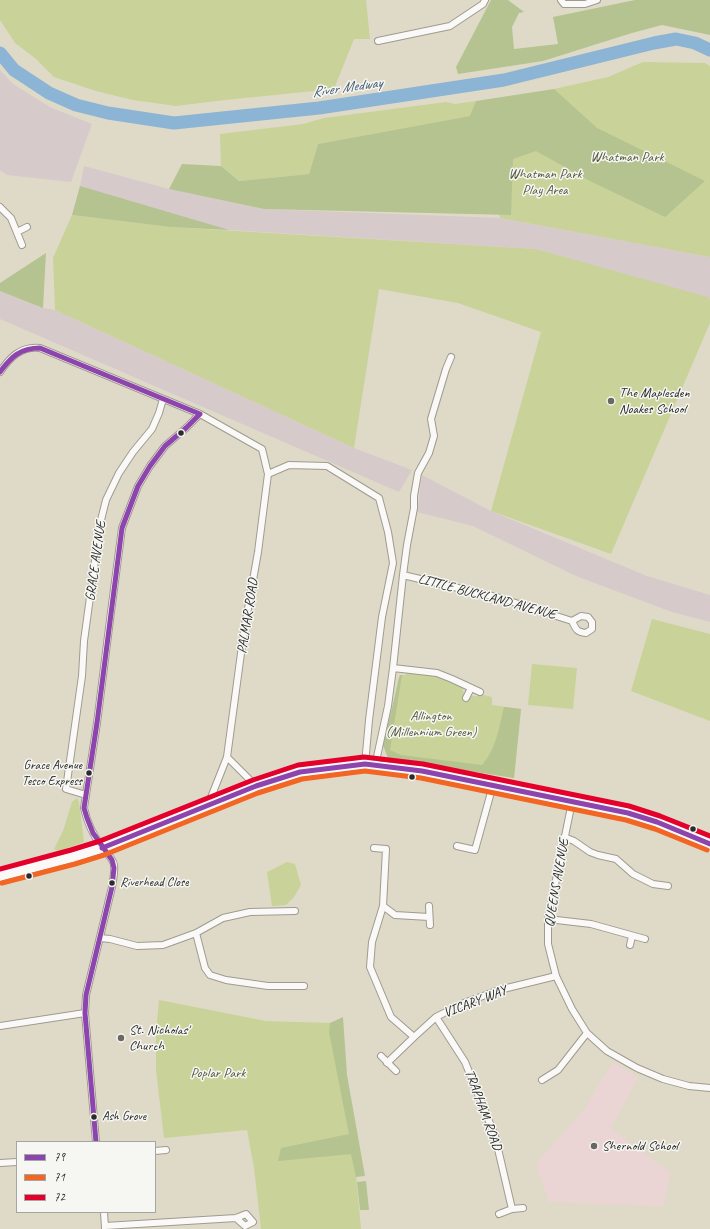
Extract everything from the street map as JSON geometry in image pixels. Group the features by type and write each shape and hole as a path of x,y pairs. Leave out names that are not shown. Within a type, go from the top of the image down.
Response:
{"main road":[{"path":"0,876 102,848 256,786 300,772 364,764 422,771 628,814 656,822 710,844"}],"street":[{"path":"378,41 450,26 483,4 485,0"},
{"path":"562,0 564,4 585,4 597,0"},
{"path":"0,207 11,218 22,245"},
{"path":"17,232 27,228"},
{"path":"0,372 12,356 22,350 35,347 40,348 200,414 262,449 268,474 289,465 327,466 379,498 388,532 393,563 382,617 364,764"},
{"path":"375,766 388,706 403,575 418,473 431,448 434,436 431,419 451,357"},
{"name":"GRACE AVENUE","path":"86,795 66,789 82,676 84,641 100,524 106,500 119,473 133,452 152,429 163,399"},
{"name":"GRACE AVENUE","path":"96,1141 85,1013 86,995 112,887 114,865 112,859 102,848 93,834 86,818 84,808 97,723 122,528 138,486 150,466 165,446 200,414"},
{"name":"PALMAR ROAD","path":"208,805 227,757 244,631 258,552 268,474"},
{"name":"LITTLE BUCKLAND AVENUE","path":"403,575 500,598 572,621"},
{"path":"393,668 437,673 452,678 480,692"},
{"path":"466,698 471,688"},
{"path":"227,757 256,786"},
{"path":"457,846 475,850 493,786"},
{"name":"QUEENS AVENUE","path":"572,802 548,919 548,944 556,976 572,1009 587,1033 607,1051 637,1068 663,1079 688,1086 710,1088"},
{"path":"564,838 574,841 590,852 616,858 633,874 653,884 668,886"},
{"path":"374,848 386,849 383,906 372,942 370,967 391,1017 414,1037"},
{"path":"383,906 395,915 429,917"},
{"path":"429,906 430,925"},
{"path":"100,938 137,946 163,944 196,933 223,918 250,912 295,911"},
{"path":"548,919 591,924 645,939"},
{"path":"196,933 205,968 210,975 226,980 268,986 304,986"},
{"path":"630,945 632,936"},
{"name":"VICARY WAY","path":"387,1063 436,1017 464,1003 499,990 556,976"},
{"path":"0,1026 85,1013"},
{"name":"TRAPHAM ROAD","path":"436,1017 465,1062 495,1136 512,1210"},
{"path":"542,1080 558,1070 587,1033"},
{"path":"381,1056 396,1071"},
{"path":"156,1151 166,1150"},
{"path":"0,1163 16,1162"},
{"path":"499,1214 523,1208"},
{"path":"104,1213 105,1228 236,1218"}],"shaded area":[{"path":"0,70 13,84 50,107 92,124 71,182 7,175 0,170"},
{"path":"84,166 169,189 264,209 500,218 710,257 710,299 536,249 229,230 175,222 80,186"},
{"path":"0,291 43,308 55,310 354,448 412,470 399,492 0,319"},
{"path":"422,475 491,511 647,576 710,595 710,622 672,612 576,576 473,526 417,512"},
{"name":"Shernold School","path":"613,1062 638,1078 611,1128 671,1173 663,1206 549,1202 536,1164 583,1111"}],"green space":[{"path":"0,0 366,0 370,39 354,39 334,89 176,106 133,100 96,91 54,77 35,58 15,43 0,20"},
{"path":"491,0 508,0 524,12 519,13 512,27 514,49 558,44 553,17 635,0 710,0 710,35 662,25 543,61 458,74 456,67"},
{"name":"Whatman Park","path":"643,62 705,63 710,66 710,257 500,218 476,127 554,89 608,77"},
{"path":"554,89 597,128 705,181 665,217 592,182 536,151 513,159 511,215 264,209 169,189 182,164 221,166 239,181 309,174 318,144 470,116 476,101"},
{"path":"476,101 471,116 318,144 309,174 239,181 221,166 220,134 303,124 324,118 446,102 455,104"},
{"path":"80,186 229,230 170,227 72,215"},
{"name":"The Maplesden Noakes School","path":"72,215 170,227 536,249 708,297 710,300 710,323 611,554 491,511 541,332 458,303 379,289 354,448 55,310 53,258"},
{"path":"46,253 43,308 0,291 0,283"},
{"path":"652,619 710,634 710,721 631,691"},
{"path":"532,664 577,668 573,709 528,705"},
{"name":"Allington (Millennium Green)","path":"406,673 439,676 462,688 464,693 462,698 467,701 471,696 478,696 479,694 492,697 492,705 521,709 514,778 388,758 383,745 393,707 398,679 400,675 406,675"},
{"path":"400,675 402,675 390,750 401,755 482,765 487,759 494,745 504,707 521,709 514,778 388,758 383,745"},
{"path":"77,798 79,802 84,842 60,851 54,849 63,831 72,802"},
{"path":"287,862 295,864 301,885 294,897 286,905 272,906 267,872"},
{"name":"Poplar Park","path":"159,1000 266,1021 330,1023 351,1120 361,1229 261,1229 254,1168 247,1130 164,1138 156,1070 156,1033"},
{"path":"343,1017 347,1075 365,1176 356,1177 351,1154 278,1161 281,1148 349,1134 329,1032 330,1023"},
{"path":"366,1181 369,1210 360,1210 357,1182"}],"waterway":[{"name":"River Medway","path":"0,53 14,70 49,93 76,105 108,113 174,123 319,108 504,80 654,43 676,39 695,43 710,50"}],"transit line":[{"name":"79","path":"0,372 17,354 33,348 40,348 200,414 165,446 150,466 138,486 122,528 97,723 84,808 93,833 112,860 114,868 112,887 86,995 85,1013 96,1141"},
{"name":"72","path":"0,869 100,841 253,780 298,765 364,757 423,764 629,806 660,816 710,836"},
{"name":"79","path":"102,848 256,786 300,772 365,764 422,771 628,813 657,822 710,844"},
{"name":"71","path":"2,883 104,855 258,793 302,779 365,771 421,778 626,820 655,829 707,850"}],"place":[{"name":"The Maplesden Noakes School","path":"611,401"},
{"name":"Grace Avenue Tesco Express","path":"89,773"},
{"name":"Riverhead Close","path":"112,883"},
{"name":"St. Nicholas' Church","path":"121,1038"},
{"name":"Ash Grove","path":"94,1117"},
{"name":"Shernold School","path":"594,1146"}],"park label":[{"name":"Whatman Park Play Area","path":"545,182"}]}
